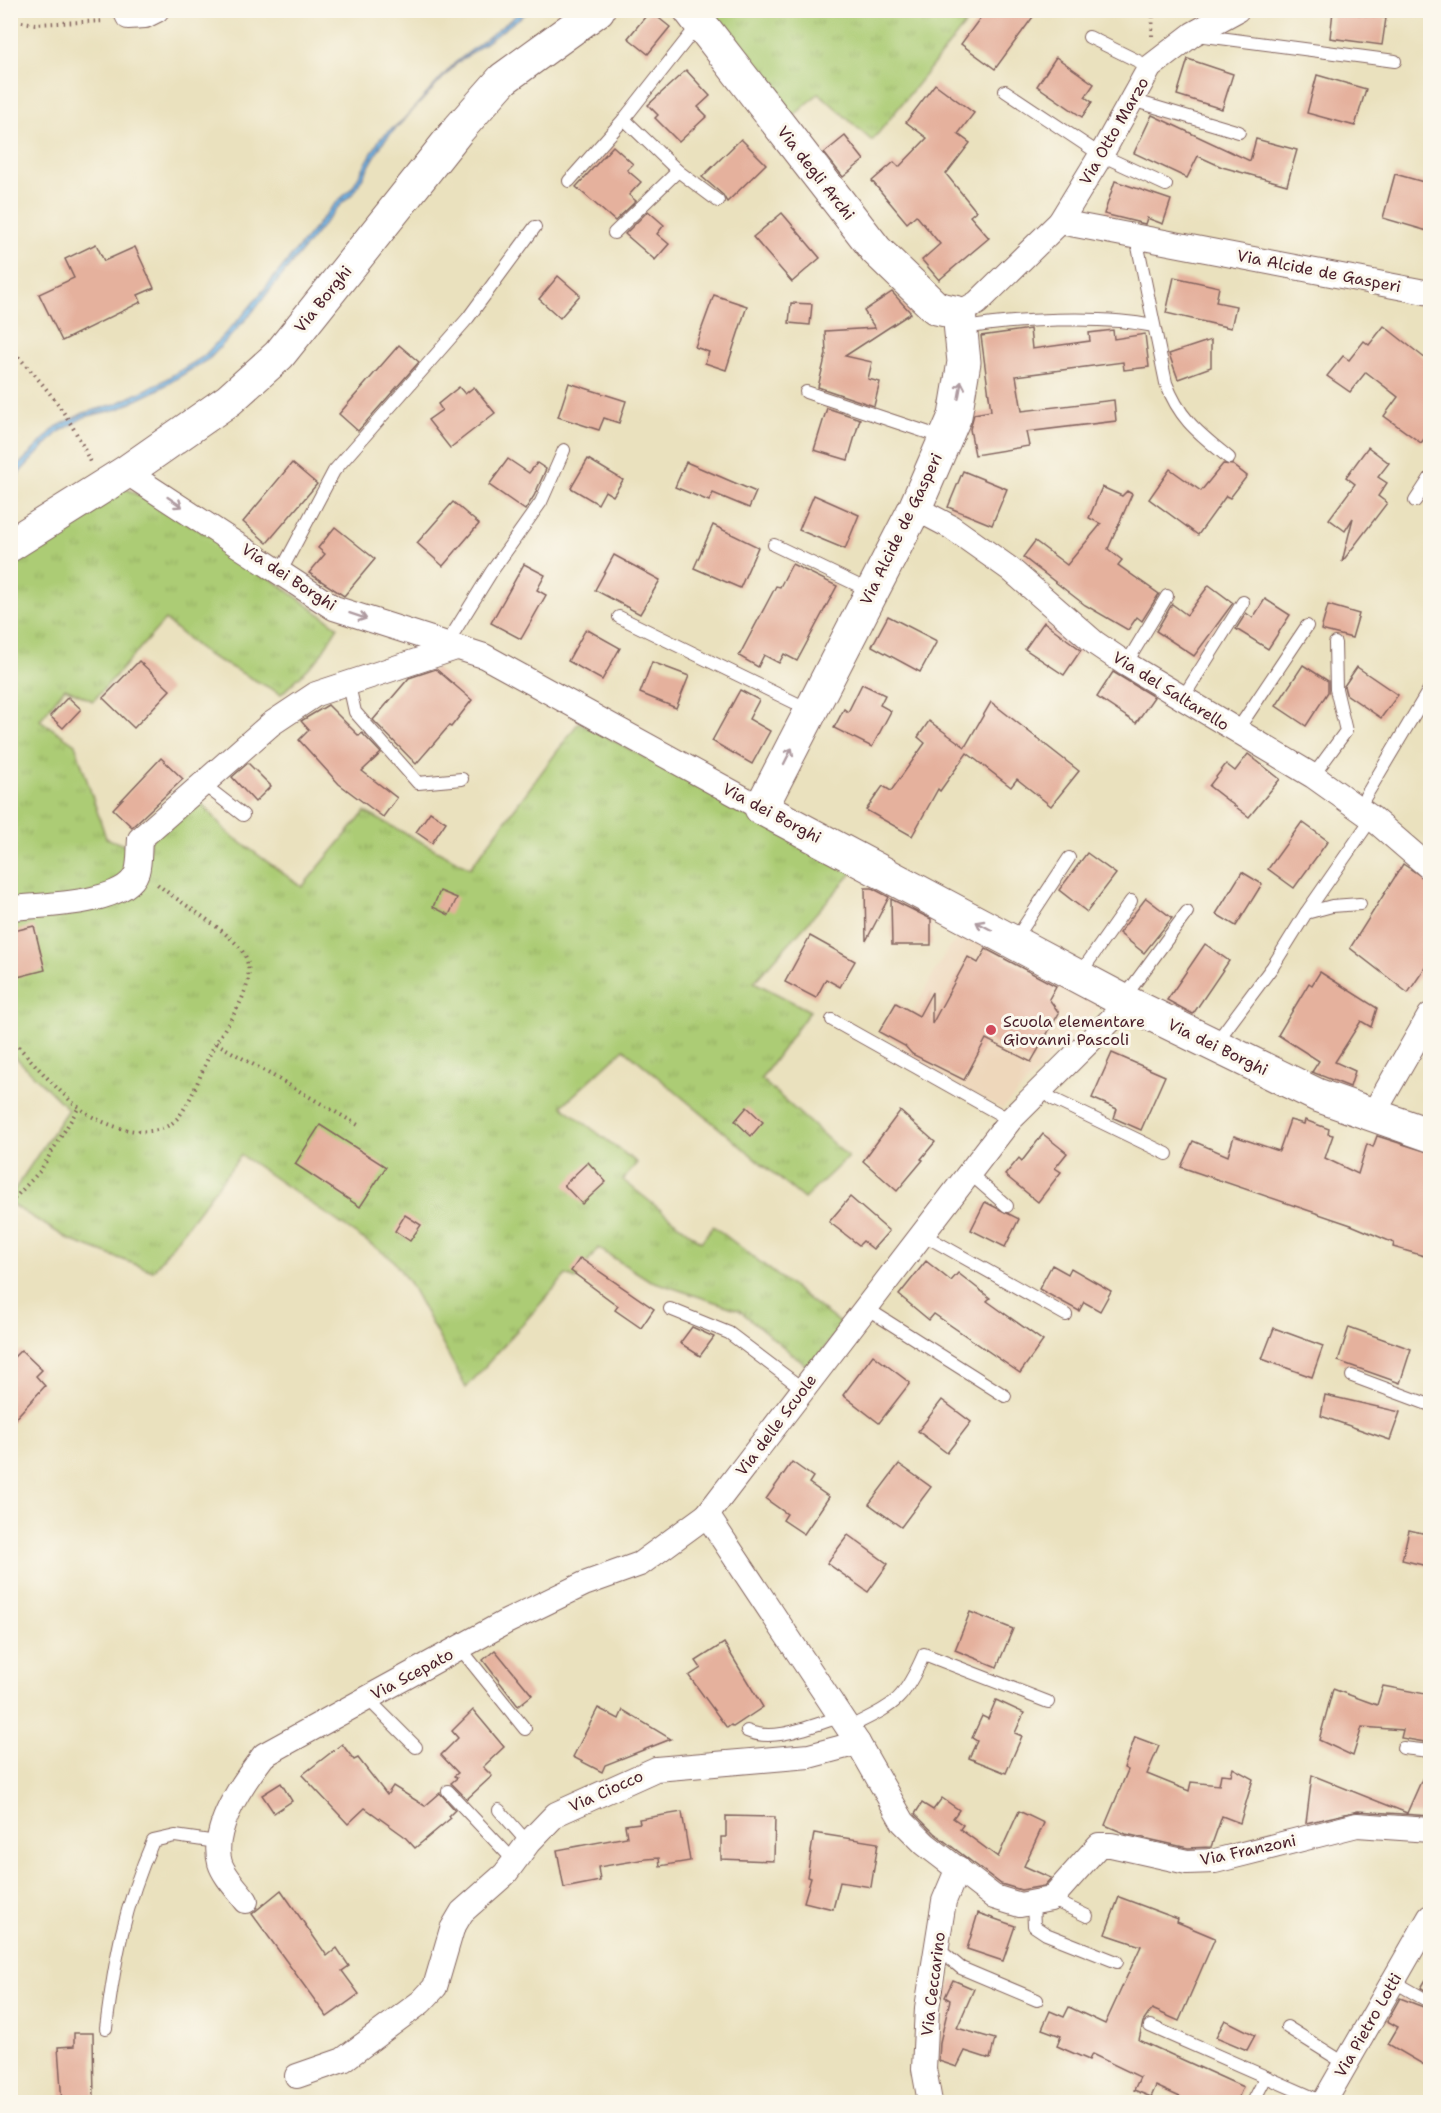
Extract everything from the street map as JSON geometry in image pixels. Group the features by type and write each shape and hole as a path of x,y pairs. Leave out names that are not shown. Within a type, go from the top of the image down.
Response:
{"street":[{"path":"126,12 128,17 145,16 157,10"},
{"name":"Via Borghi","path":"10,545 126,472 229,400 279,355 458,130 503,79 598,10"},
{"name":"Via Otto Marzo","path":"1060,222 1101,155 1150,67 1194,34 1237,10"},
{"name":"Via degli Archi","path":"695,17 876,250 936,308 960,321"},
{"path":"960,321 1060,222"},
{"name":"Via Alcide de Gasperi","path":"1060,222 1431,293"},
{"name":"Via Alcide de Gasperi","path":"761,808 870,591 915,508 955,416 964,362 960,321"},
{"name":"Via dei Borghi","path":"126,472 334,609 484,656 761,808 1079,975 1125,1002 1317,1095 1431,1135"},
{"name":"Via del Saltarello","path":"915,508 951,527 1010,569 1095,643 1125,664 1312,776 1365,813 1431,868"},
{"path":"10,908 92,900 128,886 137,867 140,839 271,724 316,694 349,685 451,646"},
{"name":"Via delle Scuole","path":"707,1515 1010,1120 1125,1002"},
{"path":"1372,1116 1421,1041 1431,1015"},
{"path":"707,1515 848,1729 903,1822 925,1844 994,1897 1020,1905 1042,1901"},
{"name":"Via Scepato","path":"217,1842 240,1786 264,1755 504,1623 584,1584 640,1564 707,1515"},
{"name":"Via Ciocco","path":"297,2076 343,2060 421,2002 435,1987 452,1929 462,1912 516,1863 528,1843 556,1814 656,1769 809,1756 848,1729"},
{"name":"Via Franzoni","path":"1042,1901 1099,1845 1111,1845 1187,1862 1215,1861 1357,1826 1431,1830"},
{"path":"217,1842 220,1865 246,1901"},
{"name":"Via Ceccarino","path":"930,2103 924,2069 927,2008 944,1901 958,1868"},
{"name":"Via Pietro Lotti","path":"1324,2103 1393,1981 1427,1930"}],"lane":[{"path":"569,181 624,119 695,17"},
{"path":"1194,34 1395,61"},
{"path":"1089,37 1150,67"},
{"path":"1005,91 1101,155 1166,185"},
{"path":"1132,100 1239,132"},
{"path":"624,119 678,171 718,201"},
{"path":"614,233 678,171"},
{"path":"280,573 334,471 468,318 535,227"},
{"path":"1136,237 1166,383 1175,405 1188,424 1229,458"},
{"path":"960,321 992,323 1061,321 1137,323 1153,326"},
{"path":"806,392 946,438"},
{"path":"451,646 492,571 541,502 564,450"},
{"path":"1415,501 1431,478"},
{"path":"774,545 870,591"},
{"path":"1125,664 1167,596"},
{"path":"1182,699 1243,602"},
{"path":"619,617 810,711"},
{"path":"1236,732 1307,626"},
{"path":"1312,776 1346,730 1336,689 1335,643"},
{"path":"349,685 355,712 418,783 462,779"},
{"path":"1214,1045 1273,966 1306,913 1365,813 1431,688"},
{"path":"203,784 243,815"},
{"path":"1014,942 1069,858"},
{"path":"1079,975 1131,901"},
{"path":"1306,913 1332,906 1360,904"},
{"path":"1125,1002 1187,912"},
{"path":"832,1020 1010,1120"},
{"path":"1040,1088 1053,1099 1167,1154"},
{"path":"968,1172 1007,1206"},
{"path":"922,1234 1066,1315"},
{"path":"866,1308 1005,1396"},
{"path":"670,1309 729,1333 803,1389"},
{"path":"1352,1376 1431,1404"},
{"path":"460,1648 525,1729"},
{"path":"747,1731 758,1736 792,1731 848,1729 893,1705 909,1688 924,1654 1048,1702"},
{"path":"367,1698 416,1747"},
{"path":"1403,1748 1431,1751"},
{"path":"448,1791 516,1863"},
{"path":"499,1810 528,1843"},
{"path":"106,2028 116,1951 134,1884 153,1841 175,1836 217,1842"},
{"path":"1087,1916 1042,1901 1034,1926 1046,1934 1117,1962"},
{"path":"937,1948 961,1968 1037,2000"},
{"path":"1393,1981 1431,2002"},
{"path":"1150,2026 1324,2103"},
{"path":"1287,2027 1346,2064"},
{"path":"1253,2103 1266,2077"}],"path":[{"path":"10,20 35,24 104,22 126,12"},
{"path":"10,348 64,410 77,431"},
{"path":"10,1038 79,1107 94,1116 141,1132 161,1130 180,1116 216,1043 238,1007 249,974 246,957 233,940 162,889 137,867"},
{"path":"216,1043 360,1126"},
{"path":"10,1203 40,1171 79,1107"}],"shaded area":[{"name":"Scuola elementare Giovanni Pascoli","path":"962,933 1095,996 1098,1009 1002,1109 892,1050 945,953"}],"green space":[{"path":"709,11 976,11 872,141 819,93 789,120"},
{"path":"125,488 213,537 338,627 318,659 281,694 206,654 165,620 93,701 65,688 40,720 75,744 106,838 148,855 150,840 197,798 228,833 302,887 365,812 470,868 579,722 855,870 754,982 810,1011 761,1079 848,1157 804,1199 624,1049 562,1106 637,1163 623,1180 701,1242 713,1226 842,1325 809,1368 739,1310 649,1280 598,1248 576,1279 566,1275 466,1388 410,1284 392,1259 241,1155 153,1271 70,1240 11,1204 11,1195 68,1109 11,1053 11,558"}],"water":[{"path":"522,11 529,11 456,64 383,142 354,192 335,210 249,316 210,358 159,389 118,409 84,417 57,433 19,473 11,493 11,479 14,470 56,427 84,413 116,404 158,384 203,357 244,314 331,208 352,188 380,139 403,120 455,63"}],"building":[{"path":"986,10 1038,10 995,69 961,44"},
{"path":"650,11 670,27 648,54 628,38"},
{"path":"1333,11 1386,18 1382,45 1330,38"},
{"path":"1056,57 1094,84 1085,97 1092,102 1082,117 1037,86"},
{"path":"1188,59 1233,74 1222,109 1177,95"},
{"path":"686,70 710,96 698,107 707,116 679,142 655,118 658,115 648,105"},
{"path":"1317,75 1366,89 1355,126 1307,113"},
{"path":"935,84 974,113 958,134 970,143 946,174 976,211 970,216 989,238 939,280 922,260 940,244 916,215 907,223 872,181 894,162 899,167 927,138 906,122"},
{"path":"1152,115 1250,161 1256,139 1297,150 1287,185 1222,167 1198,156 1187,178 1134,153"},
{"path":"845,136 864,160 843,177 824,153"},
{"path":"741,139 766,164 727,202 723,195 702,177"},
{"path":"613,146 633,164 627,170 641,182 629,195 636,201 615,221 576,187"},
{"path":"1395,174 1431,184 1431,232 1383,218"},
{"path":"1115,181 1171,200 1163,224 1147,218 1145,224 1104,214"},
{"path":"648,211 664,225 657,234 669,244 655,260 625,234"},
{"path":"782,213 820,258 792,282 753,237"},
{"path":"96,244 104,261 135,247 154,288 138,295 141,302 62,341 39,294 74,278 65,259"},
{"path":"558,276 580,295 560,318 539,299"},
{"path":"1174,277 1219,287 1216,302 1236,306 1231,328 1166,313"},
{"path":"892,292 911,313 845,356 872,362 868,379 880,382 874,406 818,387 826,354 825,331 875,328 864,311"},
{"path":"714,295 747,306 726,370 705,363 709,352 695,347"},
{"path":"791,303 812,304 810,325 789,323"},
{"path":"1384,326 1431,363 1431,430 1421,443 1384,416 1398,397 1366,372 1350,392 1327,376 1343,356 1349,360 1364,341 1369,345"},
{"path":"1030,329 1032,349 1090,341 1089,333 1113,330 1114,339 1145,334 1149,367 1124,370 1123,362 1016,376 1022,411 1114,400 1116,421 1026,432 1029,446 975,455 970,429 974,414 991,411 981,336"},
{"path":"1211,340 1211,367 1178,379 1169,354"},
{"path":"399,345 419,362 358,431 339,414"},
{"path":"569,383 626,401 619,423 604,418 599,430 558,417"},
{"path":"459,387 465,394 474,387 495,413 450,448 428,420 442,410 438,404"},
{"path":"827,408 860,419 848,460 814,450"},
{"path":"1368,447 1389,463 1378,477 1387,483 1378,496 1387,503 1342,562 1353,518 1345,531 1329,519 1355,484 1346,477"},
{"path":"508,459 529,473 537,463 546,469 525,510 489,485"},
{"path":"588,459 623,480 613,496 605,491 598,504 571,488"},
{"path":"686,462 756,492 749,508 713,493 709,501 675,487"},
{"path":"292,463 317,484 267,543 243,522"},
{"path":"1223,464 1233,465 1247,476 1230,498 1226,496 1198,535 1149,499 1170,469 1201,491"},
{"path":"963,471 1007,489 992,525 948,507"},
{"path":"1102,487 1122,496 1127,491 1132,494 1108,549 1122,560 1118,565 1159,594 1142,621 1137,617 1128,630 1085,605 1023,557 1035,541 1067,565 1101,524 1089,518"},
{"path":"814,495 859,515 845,549 799,530"},
{"path":"453,502 479,524 443,566 417,543"},
{"path":"713,525 758,547 740,588 694,568"},
{"path":"335,527 375,559 344,596 309,573 325,554 318,548"},
{"path":"614,555 660,580 640,614 595,590"},
{"path":"524,564 545,575 537,590 546,595 521,639 491,623"},
{"path":"792,564 837,586 797,661 784,654 779,663 764,655 758,667 739,656 776,586 780,587"},
{"path":"1209,585 1233,603 1194,656 1156,631 1172,604 1187,615"},
{"path":"1265,599 1290,615 1268,649 1236,629 1246,613 1253,618"},
{"path":"1328,605 1359,614 1352,638 1321,630"},
{"path":"888,616 937,641 920,672 872,646"},
{"path":"1044,622 1081,650 1064,675 1025,649"},
{"path":"586,629 620,648 602,680 568,661"},
{"path":"139,661 170,690 134,728 103,698"},
{"path":"652,662 689,676 676,708 640,693"},
{"path":"1303,665 1328,681 1328,692 1306,726 1276,706"},
{"path":"1357,667 1398,695 1381,718 1346,694 1344,686"},
{"path":"436,669 472,700 451,727 449,726 416,764 373,720 409,678"},
{"path":"1113,672 1154,697 1136,723 1097,697"},
{"path":"862,684 885,695 880,705 891,711 872,747 834,728 844,709 848,712"},
{"path":"740,690 759,700 749,719 770,731 752,764 712,741"},
{"path":"68,697 81,709 63,728 50,716"},
{"path":"991,702 1079,771 1051,806 1017,779 1011,787 967,753 940,791 938,789 912,836 866,810 883,786 891,791 925,743 918,737 929,721 965,747"},
{"path":"328,705 359,736 362,733 381,753 362,771 397,798 383,817 339,784 299,740 309,730 301,721"},
{"path":"1248,754 1280,779 1249,817 1209,786 1226,764 1235,771"},
{"path":"161,758 183,779 132,827 113,809"},
{"path":"248,763 271,786 255,802 232,777"},
{"path":"430,812 446,822 432,843 416,832"},
{"path":"1302,822 1328,841 1294,888 1268,869"},
{"path":"1087,853 1116,874 1087,912 1059,890"},
{"path":"1403,864 1431,883 1431,959 1408,993 1350,948"},
{"path":"1242,872 1262,884 1236,926 1216,914"},
{"path":"865,888 872,888 889,897 866,941"},
{"path":"440,891 457,898 449,915 433,907"},
{"path":"1146,898 1172,918 1144,953 1119,933"},
{"path":"891,899 931,919 931,945 892,945"},
{"path":"34,926 45,970 10,979 10,932"},
{"path":"810,936 855,961 840,987 826,979 816,998 785,982"},
{"path":"1205,944 1229,961 1193,1014 1167,1000"},
{"path":"986,949 1056,986 1049,999 1059,1013 1031,1062 986,1039 964,1080 912,1054 905,1046 879,1032 896,1003 919,1016 932,992 932,1024 968,957 978,963"},
{"path":"1320,972 1377,1008 1371,1027 1361,1021 1335,1062 1355,1071 1350,1087 1312,1072 1319,1061 1278,1035 1309,983 1312,985"},
{"path":"1112,1053 1165,1076 1141,1130 1114,1118 1117,1109 1092,1098"},
{"path":"747,1107 763,1122 751,1136 735,1121"},
{"path":"900,1111 935,1142 897,1191 863,1161"},
{"path":"1290,1120 1304,1124 1305,1120 1329,1129 1328,1134 1333,1135 1325,1158 1358,1174 1367,1144 1373,1147 1377,1136 1431,1153 1431,1258 1393,1247 1394,1243 1351,1225 1181,1167 1193,1141 1228,1156 1234,1136 1279,1151"},
{"path":"320,1125 386,1167 360,1207 295,1164"},
{"path":"1043,1134 1067,1153 1055,1168 1061,1172 1038,1202 1005,1175 1019,1158 1022,1161"},
{"path":"588,1162 606,1182 582,1204 564,1185"},
{"path":"850,1197 889,1231 873,1249 863,1241 859,1245 829,1222"},
{"path":"985,1202 1019,1219 1005,1247 971,1230"},
{"path":"405,1215 421,1225 410,1241 395,1231"},
{"path":"580,1258 654,1309 641,1328 615,1310 618,1306 571,1271"},
{"path":"926,1261 951,1281 958,1273 990,1298 987,1301 1043,1341 1020,1373 934,1314 929,1320 899,1295"},
{"path":"1052,1265 1068,1274 1071,1268 1111,1291 1100,1311 1084,1302 1079,1311 1039,1289"},
{"path":"692,1327 714,1337 700,1356 680,1343"},
{"path":"1349,1327 1411,1349 1400,1383 1338,1361"},
{"path":"1274,1328 1323,1346 1312,1377 1262,1359"},
{"path":"21,1350 42,1370 36,1376 45,1386 10,1424 10,1361"},
{"path":"873,1355 910,1383 879,1423 843,1395"},
{"path":"1325,1395 1400,1412 1390,1440 1321,1416"},
{"path":"942,1400 971,1422 947,1453 918,1431"},
{"path":"792,1462 813,1477 809,1483 829,1497 804,1534 783,1520 787,1514 766,1499"},
{"path":"899,1464 931,1487 901,1527 869,1504"},
{"path":"1409,1530 1431,1535 1431,1567 1402,1560"},
{"path":"848,1535 888,1564 868,1592 827,1563"},
{"path":"970,1612 1013,1629 997,1667 955,1650"},
{"path":"724,1643 763,1707 733,1727 731,1725 727,1728 689,1676 701,1668 696,1661"},
{"path":"495,1650 532,1695 518,1706 483,1660"},
{"path":"1383,1686 1431,1695 1431,1743 1401,1738 1403,1730 1362,1727 1353,1756 1319,1740 1333,1689 1377,1705"},
{"path":"996,1700 1024,1713 1015,1733 1022,1736 1006,1773 969,1758 977,1741 972,1738 982,1716 988,1719"},
{"path":"598,1708 619,1719 623,1710 671,1739 605,1765 602,1772 573,1757"},
{"path":"473,1710 504,1747 483,1767 492,1776 467,1799 451,1783 457,1778 454,1776 458,1773 441,1755 458,1738 452,1731"},
{"path":"1135,1737 1159,1746 1147,1774 1189,1791 1191,1782 1219,1785 1221,1774 1231,1775 1233,1768 1253,1779 1240,1823 1222,1816 1211,1847 1188,1848 1126,1834 1105,1825 1128,1770 1124,1768"},
{"path":"342,1744 354,1760 358,1758 387,1795 393,1786 425,1806 440,1793 455,1810 449,1816 451,1818 415,1848 404,1836 365,1808 348,1824 302,1775"},
{"path":"1431,1759 1431,1816 1358,1811 1306,1823 1312,1775 1407,1813"},
{"path":"281,1783 292,1801 274,1813 262,1795"},
{"path":"942,1798 959,1810 953,1818 963,1825 960,1829 998,1857 1019,1811 1044,1823 1024,1866 1051,1878 1044,1886 1021,1890 1001,1884 934,1833 915,1814 922,1803 933,1810"},
{"path":"682,1812 690,1861 660,1866 659,1858 598,1867 600,1881 564,1888 557,1850 627,1837 625,1825 640,1823 639,1819"},
{"path":"726,1816 775,1817 774,1861 721,1859 721,1837 726,1837"},
{"path":"814,1833 878,1843 871,1887 840,1882 833,1909 804,1902 811,1878 807,1877"},
{"path":"281,1890 327,1956 337,1948 349,1966 342,1971 359,1994 327,2017 252,1914"},
{"path":"1119,1897 1178,1919 1177,1922 1215,1938 1179,2021 1152,2009 1143,2022 1139,2040 1243,2087 1236,2103 1193,2103 1156,2086 1151,2097 1134,2090 1140,2077 1092,2054 1089,2060 1057,2046 1061,2036 1042,2029 1050,2011 1064,2017 1069,2007 1105,2024 1141,1946 1105,1934"},
{"path":"978,1913 1015,1926 1003,1961 967,1949"},
{"path":"1431,1971 1431,1993 1421,1988"},
{"path":"953,1980 974,1989 957,2028 995,2039 990,2059 965,2051 957,2067 939,2061 940,2042 950,2000 945,1997"},
{"path":"1400,1998 1431,2010 1431,2069 1388,2044 1398,2027 1387,2021"},
{"path":"1225,2020 1255,2035 1247,2050 1216,2037"},
{"path":"74,2033 93,2033 94,2103 62,2103 58,2047 74,2046"}],"place":[{"name":"Scuola elementare Giovanni Pascoli","path":"991,1030"}]}
